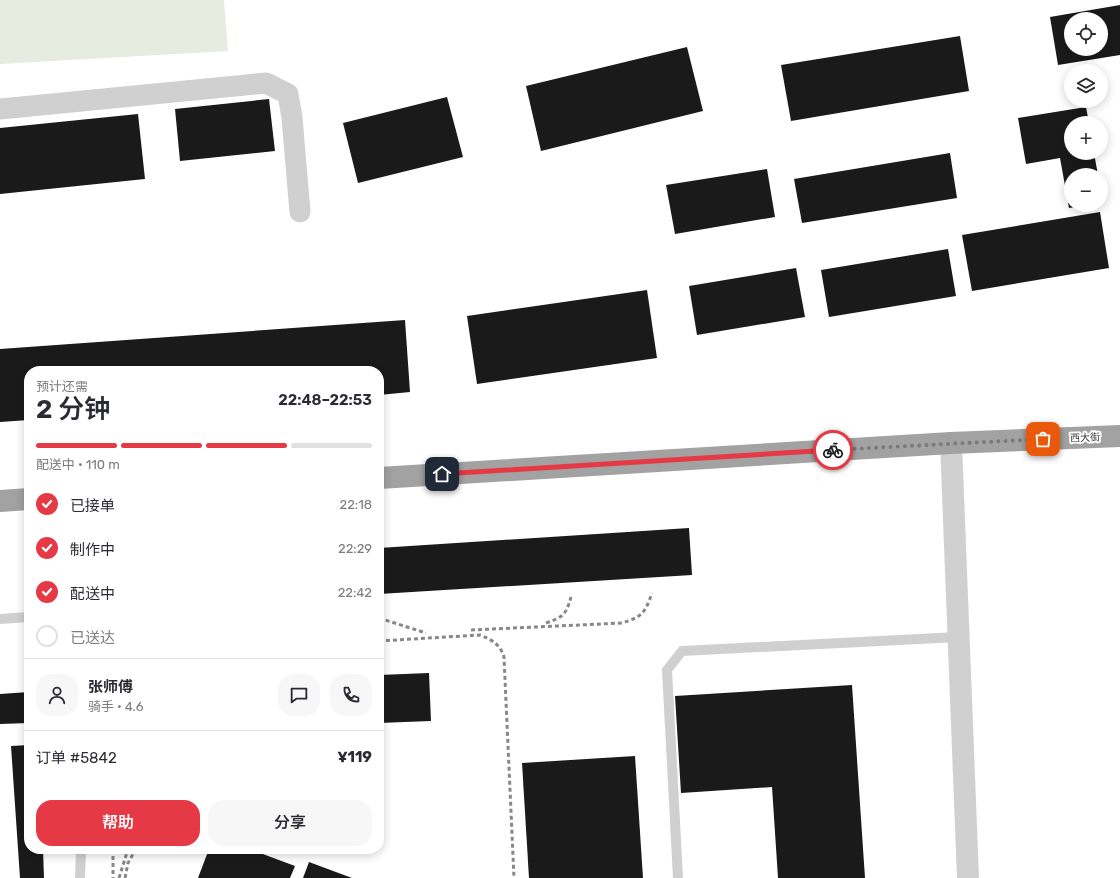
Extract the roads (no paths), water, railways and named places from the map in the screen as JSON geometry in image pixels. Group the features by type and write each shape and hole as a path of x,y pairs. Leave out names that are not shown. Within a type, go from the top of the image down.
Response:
{"highway":[{"name":"西大街","path":"384,478 951,443 1120,436"},
{"path":"0,501 24,499"}],"street":[{"path":"0,109 266,83 288,94 292,118 300,212"},
{"path":"951,443 968,878"}],"lane":[{"path":"0,619 24,617"},
{"path":"678,878 667,670 682,651 958,637"},
{"path":"80,878 81,854"}],"railway":[{"path":"471,630 622,623 634,619 642,613 645,610 652,593"},
{"path":"546,623 560,617 565,612 571,597"},
{"path":"384,620 426,633"},
{"path":"384,641 480,635 492,641 500,649 504,657 514,878"},
{"path":"113,854 113,878"},
{"path":"119,878 126,854"},
{"path":"125,878 128,863 133,854"}]}
